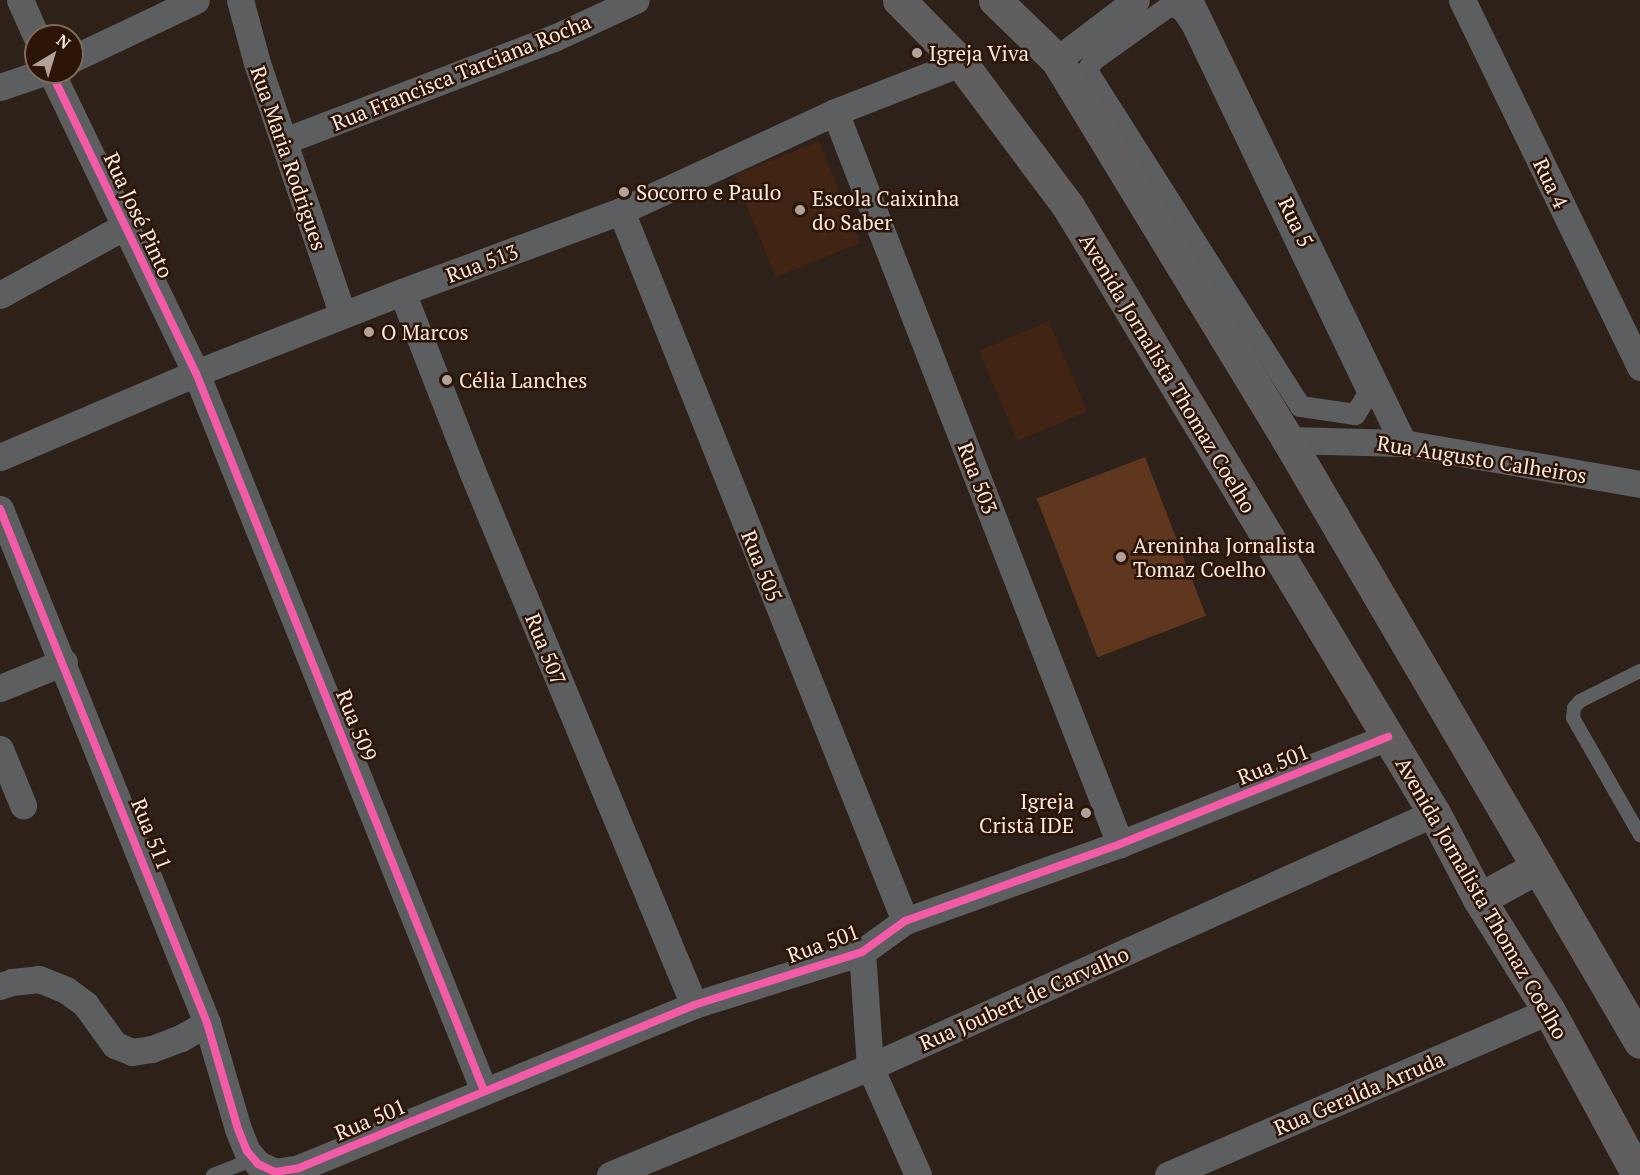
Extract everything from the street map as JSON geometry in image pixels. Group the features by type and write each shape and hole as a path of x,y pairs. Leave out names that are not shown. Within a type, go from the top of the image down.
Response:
{"main road":[{"name":"Avenida Jornalista Thomaz Coelho","path":"898,0 961,63 1068,206 1434,813 1479,899 1549,1011 1638,1175"},
{"path":"995,0 1057,60 1288,440 1640,1042"},
{"path":"1479,899 1538,867"}],"street":[{"path":"20,0 31,24"},
{"path":"84,53 196,0"},
{"name":"Rua Maria Rodrigues","path":"240,0 257,63 343,315"},
{"name":"Rua Francisca Tarciana Rocha","path":"284,141 554,38 636,0"},
{"path":"1057,60 1136,0"},
{"name":"Rua 4","path":"1462,0 1640,367"},
{"path":"1173,6 1191,13 1368,393 1355,414 1300,406 1088,70 1093,60 1167,7 1173,6"},
{"name":"Rua 5","path":"1191,13 1403,443"},
{"name":"Rua 513","path":"0,457 196,373 343,315 621,212 835,112 961,63"},
{"path":"0,87 24,79"},
{"name":"Rua José Pinto","path":"57,84 196,373"},
{"name":"Rua 503","path":"835,112 1120,844"},
{"name":"Rua 505","path":"621,212 905,921"},
{"path":"0,295 125,226"},
{"name":"Rua 507","path":"402,292 609,804 694,1005"},
{"name":"Rua 509","path":"196,373 484,1091"},
{"name":"Rua Augusto Calheiros","path":"1288,440 1403,443 1640,484"},
{"name":"Rua 511","path":"0,509 64,662 207,1023 238,1129 262,1168"},
{"path":"0,688 64,662"},
{"name":"Rua 501","path":"262,1168 282,1172 302,1171 484,1091 694,1005 862,952 905,921 1120,844 1388,737"},
{"path":"0,749 23,805"},
{"name":"Rua Joubert de Carvalho","path":"610,1175 870,1067 1434,813"},
{"path":"862,952 870,1067 918,1175"},
{"path":"2,979 39,979 66,990 85,1004 115,1045 132,1052 161,1046 207,1023"},
{"name":"Rua Geralda Arruda","path":"1168,1175 1549,1011"}],"lane":[{"path":"1640,671 1580,701 1574,708 1573,718 1640,835"},
{"path":"213,1175 262,1168"}],"shaded area":[{"name":"Escola Caixinha do Saber","path":"819,141 860,243 776,277 735,175"},
{"path":"1049,321 1087,411 1017,441 979,351"},
{"name":"Areninha Jornalista Tomaz Coelho","path":"1145,457 1206,616 1098,657 1037,499"}],"cycle path":[{"path":"57,84 196,373 484,1091"},
{"path":"0,509 207,1023 238,1129 247,1151 258,1164 275,1172 299,1168 694,1005 862,952 905,921 1120,844 1388,737"}],"place":[{"name":"Igreja Viva","path":"917,53"},
{"name":"Socorro e Paulo","path":"624,192"},
{"name":"Escola Caixinha do Saber","path":"800,210"},
{"name":"O Marcos","path":"369,332"},
{"name":"Célia Lanches","path":"447,380"},
{"name":"Areninha Jornalista Tomaz Coelho","path":"1121,557"},
{"name":"Igreja Cristã IDE","path":"1086,813"}]}
